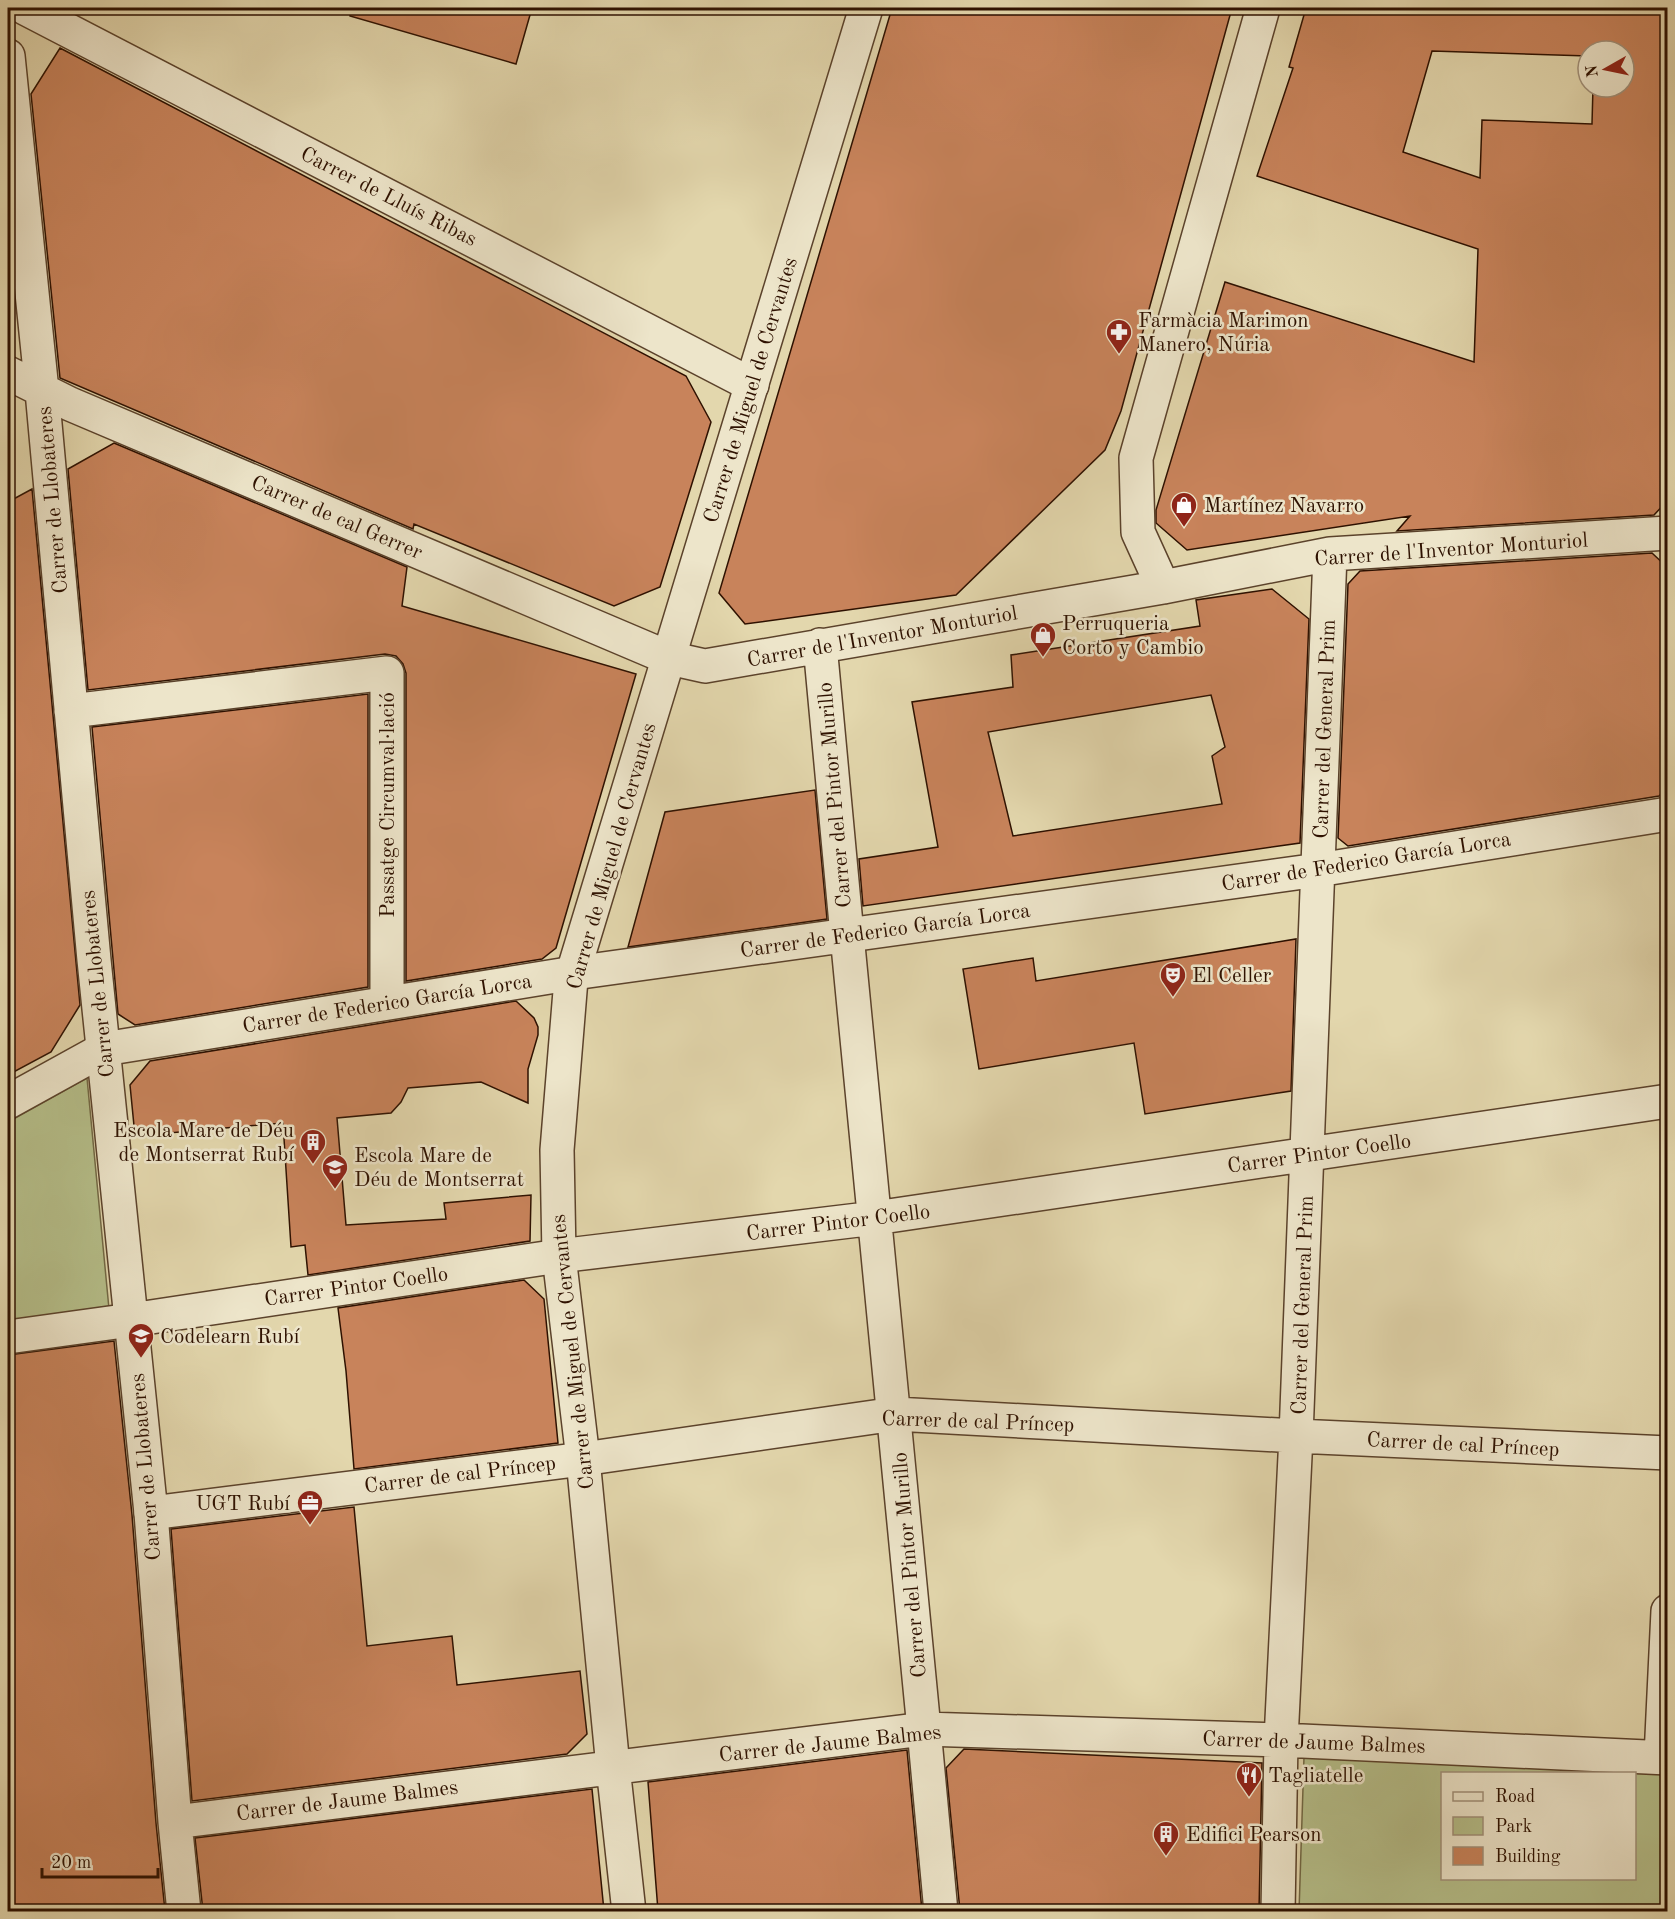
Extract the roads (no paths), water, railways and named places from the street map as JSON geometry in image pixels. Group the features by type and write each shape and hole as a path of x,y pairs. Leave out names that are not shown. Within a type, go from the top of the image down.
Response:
{"street":[{"name":"Carrer de Lluís Ribas","path":"25,8 752,385"},
{"name":"Carrer de Miguel de Cervantes","path":"629,1911 583,1459 559,1256 557,1150 572,979 866,8"},
{"path":"1163,587 1138,532 1136,458 1263,8"},
{"name":"Carrer de Llobateres","path":"8,56 11,135 42,391 71,711 151,1513 184,1911"},
{"name":"Carrer de cal Gerrer","path":"8,373 42,391 669,658"},
{"name":"Carrer de l'Inventor Monturiol","path":"669,658 705,666 1163,587 1330,554 1668,533"},
{"name":"Carrer del General Prim","path":"1278,1911 1281,1740 1296,1436 1330,554"},
{"name":"Carrer del Pintor Murillo","path":"820,645 941,1911"},
{"name":"Passatge Circumval·lació","path":"71,711 387,673 387,1003"},
{"name":"Carrer de Federico García Lorca","path":"8,1102 104,1049 574,973 1318,870 1668,814"},
{"name":"Carrer Pintor Coello","path":"8,1337 559,1256 875,1218 1668,1101"},
{"name":"Carrer de cal Príncep","path":"151,1513 583,1459 895,1414 1668,1453"},
{"path":"1664,1758 1668,1611"},
{"name":"Carrer de Jaume Balmes","path":"175,1822 924,1729 1281,1740 1664,1758"}],"place":[{"name":"Farmàcia Marimon Manero, Núria","path":"1119,355"},
{"name":"Martínez Navarro","path":"1184,528"},
{"name":"Perruqueria Corto y Cambio","path":"1043,658"},
{"name":"El Celler","path":"1173,998"},
{"name":"Escola Mare de Déu de Montserrat Rubí","path":"313,1165"},
{"name":"Escola Mare de Déu de Montserrat","path":"335,1190"},
{"name":"Codelearn Rubí","path":"141,1359"},
{"name":"UGT Rubí","path":"310,1526"},
{"name":"Tagliatelle","path":"1249,1798"},
{"name":"Edifici Pearson","path":"1166,1857"}]}
